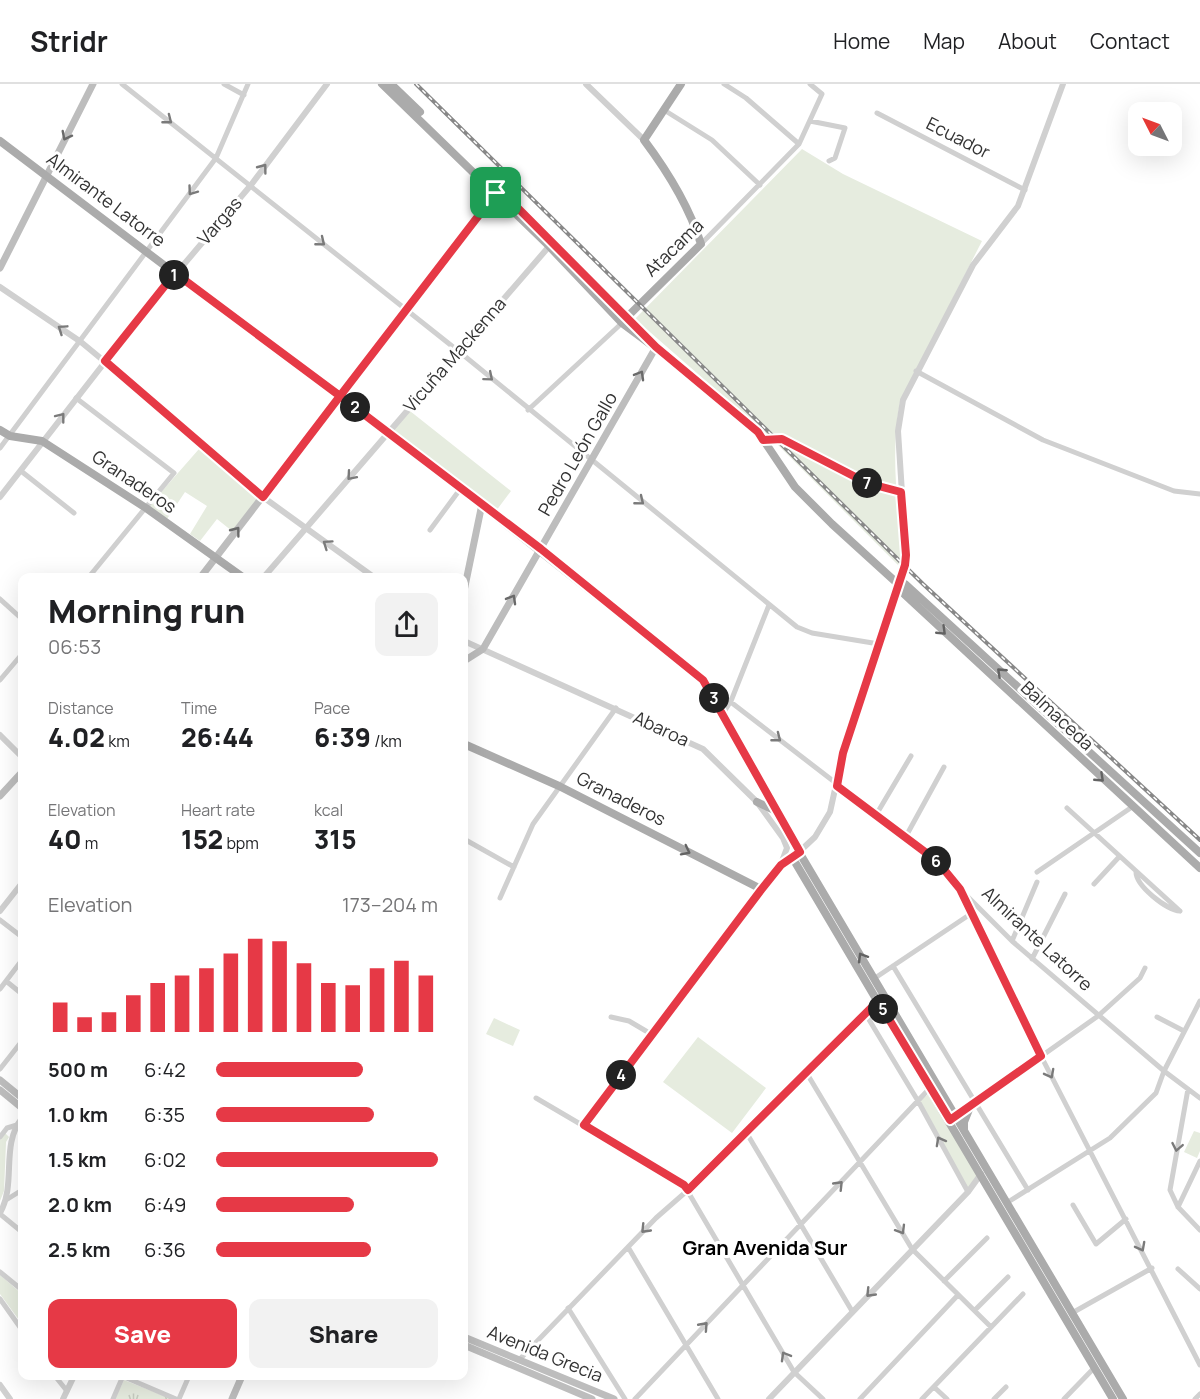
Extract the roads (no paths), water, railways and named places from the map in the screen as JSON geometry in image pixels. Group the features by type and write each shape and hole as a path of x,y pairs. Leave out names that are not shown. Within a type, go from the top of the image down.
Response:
{"main road":[{"path":"0,268 93,84"},
{"name":"Balmaceda","path":"382,84 498,191"},
{"name":"Balmaceda","path":"391,84 624,320 758,432 800,493 898,584 902,592 1200,868"},
{"path":"681,84 644,140 667,172 684,203 701,244"},
{"name":"Almirante Latorre","path":"0,141 389,432 541,549 703,680"},
{"path":"204,573 498,191"},
{"name":"Atacama","path":"624,320 701,244"},
{"name":"Pedro León Gallo","path":"483,650 656,347"},
{"name":"Granaderos","path":"0,430 10,436 42,441 146,508 237,573"},
{"path":"468,573 482,504"},
{"name":"Balmaceda","path":"898,584 905,584 1200,853"},
{"path":"468,659 483,650"},
{"path":"703,680 777,811 796,855 878,1001 930,1088 964,1130 1072,1312 1113,1399"},
{"name":"Granaderos","path":"468,746 559,786 761,890"},
{"path":"0,796 18,776"},
{"path":"758,802 777,811"},
{"path":"761,890 781,865 796,855"},
{"path":"796,855 875,978 950,1107 953,1118 981,1174 1098,1364 1123,1399"},
{"path":"0,1080 18,1095"},
{"path":"0,1090 18,1105"},
{"path":"950,1107 956,1109 973,1105"},
{"path":"964,1130 964,1122 973,1105"},
{"name":"Avenida Grecia","path":"468,1338 592,1399"},
{"name":"Avenida Grecia","path":"468,1346 614,1399"},
{"path":"232,1399 240,1380"}],"street":[{"path":"122,84 458,351 797,627 812,633 879,644"},
{"path":"224,84 244,95"},
{"path":"0,448 148,253 216,158 248,84"},
{"name":"Vargas","path":"0,497 175,273 250,185 327,84"},
{"path":"586,84 644,140"},
{"path":"724,84 746,98 799,144"},
{"name":"Atacama","path":"701,244 799,144 822,94 810,84"},
{"path":"796,855 826,823 837,786 843,753 906,555 901,492 899,416 903,399 973,265 1018,206 1063,84"},
{"path":"664,110 712,140 760,185"},
{"name":"Ecuador","path":"877,113 1025,190"},
{"path":"810,122 845,128 835,158 829,161"},
{"name":"Vicuña Mackenna","path":"267,573 551,244"},
{"path":"0,287 81,342 263,497 368,573"},
{"name":"Atacama","path":"528,410 624,320"},
{"path":"916,371 1043,440 1174,491 1200,494"},
{"path":"76,398 174,473 92,573"},
{"path":"763,440 782,439 867,483 901,492"},
{"path":"21,471 74,513"},
{"path":"430,530 461,488"},
{"path":"0,599 18,615"},
{"path":"722,715 731,702 769,605"},
{"name":"Abaroa","path":"468,643 703,749 758,802 786,843 786,852 781,865"},
{"path":"0,680 18,659"},
{"name":"Almirante Latorre","path":"703,680 942,866 960,889 1012,941 1098,1016 1200,1098"},
{"path":"500,898 533,824 616,708"},
{"path":"0,735 18,754"},
{"path":"876,815 911,756"},
{"path":"905,838 944,767"},
{"path":"1037,872 1132,807"},
{"path":"1066,808 1180,911 1168,909 1137,881 1136,872"},
{"path":"468,841 514,867"},
{"path":"1094,884 1119,857"},
{"path":"1012,941 1037,882"},
{"path":"0,910 18,888"},
{"path":"960,889 1041,1056 1200,1365"},
{"path":"584,1125 761,890"},
{"path":"1032,958 1065,894"},
{"path":"875,978 979,909"},
{"path":"0,920 18,934"},
{"path":"0,989 18,965"},
{"path":"893,966 973,1105 1028,1190"},
{"path":"953,1118 1098,1016 1140,978 1145,968"},
{"path":"6,981 18,991"},
{"path":"516,1363 628,1247 878,1001"},
{"path":"1008,1202 1110,1138 1156,1093 1164,1071 1200,1001"},
{"path":"865,1013 918,1101 968,1192"},
{"path":"611,1017 629,1021 651,1034"},
{"path":"1157,1017 1184,1031"},
{"path":"0,1069 18,1046"},
{"path":"806,1072 912,1249 991,1327"},
{"path":"635,1399 930,1088"},
{"path":"1188,1089 1170,1187 1178,1207 1200,1230"},
{"path":"536,1098 684,1185 794,1372 823,1399"},
{"path":"0,1137 7,1128 17,1125"},
{"path":"17,1125 10,1151 6,1200 0,1214 18,1229"},
{"path":"746,1132 852,1311"},
{"path":"1178,1207 1200,1161"},
{"path":"769,1399 968,1192 981,1174"},
{"path":"6,1200 18,1192"},
{"path":"1073,1205 1096,1244 1126,1220"},
{"path":"944,1281 987,1238"},
{"path":"628,1247 718,1399"},
{"path":"1072,1312 1152,1268"},
{"path":"1178,1269 1200,1288"},
{"path":"0,1272 18,1287"},
{"path":"975,1310 1008,1276"},
{"path":"922,1399 1023,1294"},
{"path":"860,1399 958,1295"},
{"path":"0,1299 18,1324"},
{"path":"568,1308 625,1399"},
{"path":"1064,1399 1098,1364"},
{"path":"59,1380 67,1391"},
{"path":"63,1399 72,1380"},
{"path":"113,1399 121,1380"},
{"path":"133,1380 178,1399 187,1380"},
{"path":"0,1385 10,1399"},
{"path":"934,1387 947,1399"},
{"path":"994,1399 1006,1387"},
{"path":"1195,1399 1200,1394"}],"railway":[{"path":"416,84 923,584 1200,840"}],"district":[{"name":"Gran Avenida Sur","path":"765,1248"}]}
